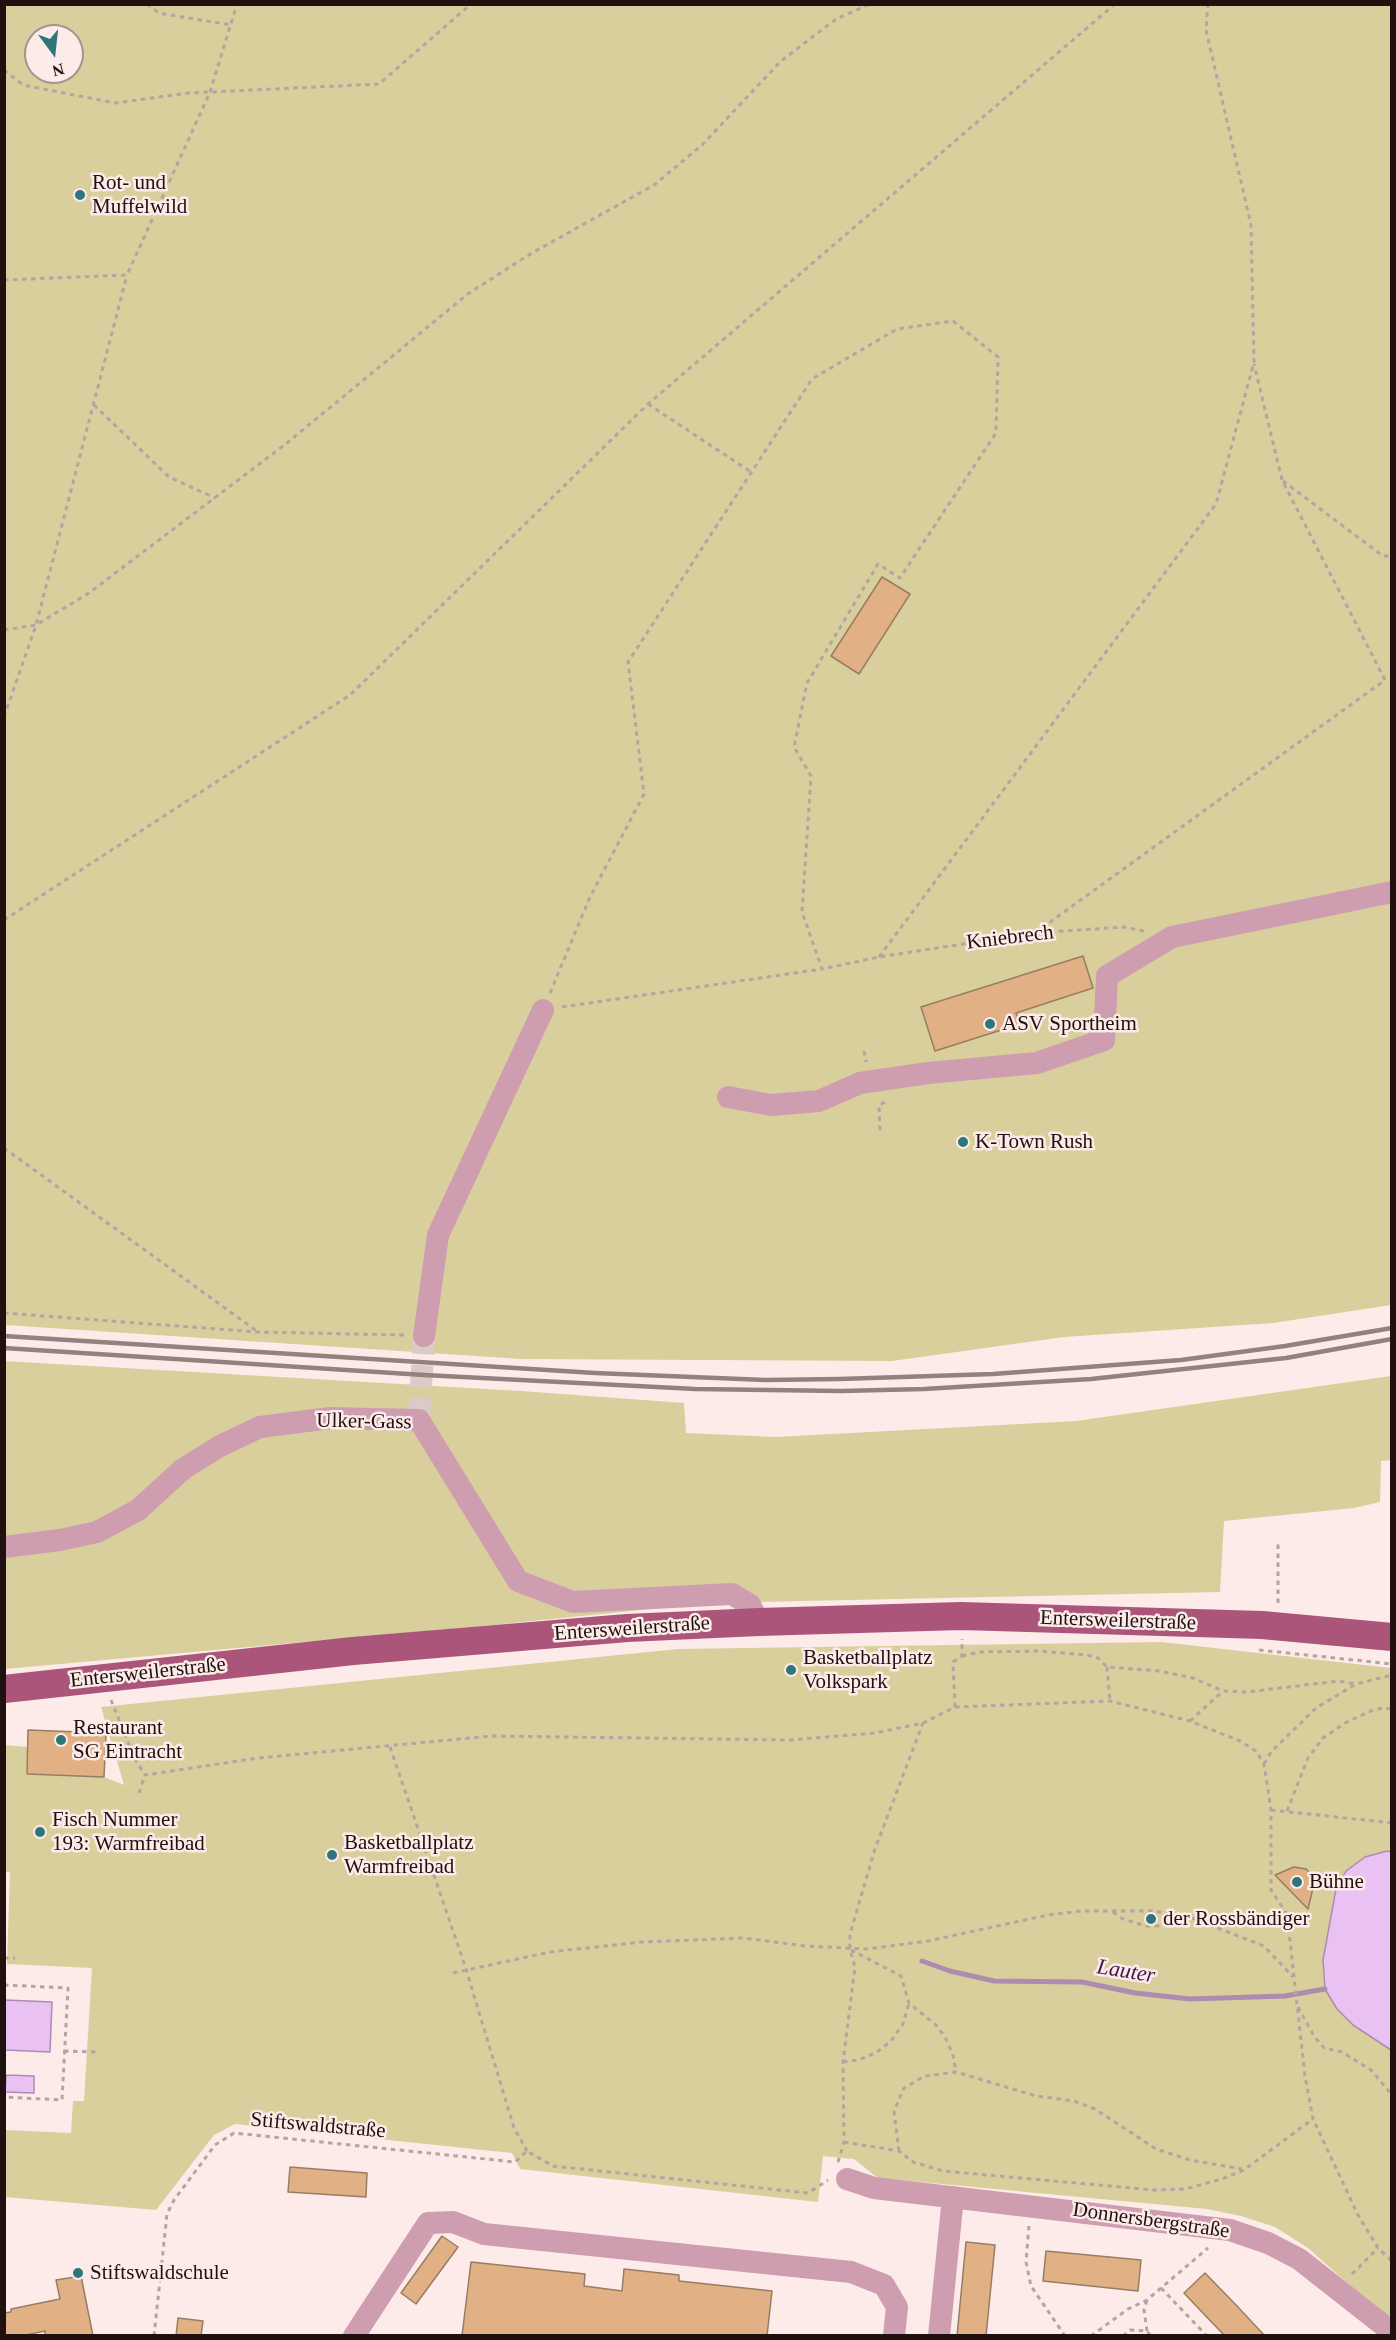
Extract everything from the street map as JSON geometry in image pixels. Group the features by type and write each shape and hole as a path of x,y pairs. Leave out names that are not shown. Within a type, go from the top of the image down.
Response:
{"main road":[{"name":"Entersweilerstraße","path":"4,1689 377,1649 627,1628 759,1622 961,1617 1257,1637 1392,1636"},
{"name":"Entersweilerstraße","path":"1257,1637 1392,1622"}],"street":[{"path":"728,1097 771,1105 819,1101 860,1083 928,1073 1037,1063 1104,1040 1107,976 1172,937 1392,892"},
{"path":"424,1336 438,1235 543,1010"},
{"name":"Ulker-Gass","path":"4,1547 60,1540 97,1532 138,1510 192,1463 220,1446 260,1427 330,1418 419,1420 518,1581 573,1602 732,1594 750,1605 759,1622"},
{"name":"Donnersbergstraße","path":"840,2179 874,2188 1230,2230 1268,2243 1299,2259 1392,2332"},
{"path":"939,2336 953,2197"},
{"path":"354,2336 428,2223 453,2222 484,2234 851,2272 884,2285 897,2307 894,2336"}],"path":[{"path":"147,4 159,13 231,25"},
{"path":"4,717 36,625 127,275 210,92 237,4"},
{"path":"4,70 23,85 115,103 189,93 379,84 471,4"},
{"path":"4,630 36,625 89,593 287,443 469,293 532,253 654,185 702,145 781,61 836,19 870,4"},
{"path":"4,920 350,695 648,404 1115,4"},
{"path":"1208,4 1206,30 1251,225 1254,362 1282,480 1385,680"},
{"path":"4,280 127,275"},
{"path":"543,1010 590,897 644,794 628,662 812,379 897,329 953,321 998,357 996,433 900,578 878,564 807,683 794,747 811,776 802,912 822,969"},
{"path":"879,957 1216,504 1254,362"},
{"path":"648,404 752,472"},
{"path":"93,405 169,477 214,498"},
{"path":"1282,480 1383,556 1392,556"},
{"path":"1035,933 1392,676"},
{"name":"Kniebrech","path":"543,1010 822,969 879,957 1035,933 1124,927 1172,937"},
{"path":"4,1148 258,1332"},
{"path":"4,1313 258,1332 424,1336"},
{"path":"1278,1542 1278,1603 1257,1637 1392,1664"},
{"path":"962,1634 962,1656"},
{"path":"955,1707 953,1662 962,1656 980,1652 1039,1651 1098,1658 1107,1668 1110,1701"},
{"path":"1107,1668 1159,1671 1193,1678 1223,1691 1246,1692 1339,1681 1356,1684"},
{"path":"1264,1764 1271,1752 1316,1708 1356,1684 1392,1676"},
{"path":"107,1690 135,1759 145,1775"},
{"path":"1190,1721 1223,1691"},
{"path":"145,1775 258,1758 492,1736 790,1740 875,1733 923,1723 955,1707 1110,1701 1190,1721 1240,1741 1256,1751 1264,1764 1271,1810 1271,1890 1287,1914 1313,2119 1358,2215 1378,2248 1392,2261"},
{"path":"1287,1811 1308,1758 1323,1738 1345,1723 1371,1711 1382,1708 1392,1709"},
{"path":"390,1747 466,1969 514,2128 527,2151 553,2166 808,2193 840,2179 844,2142 843,2062 855,1967 850,1950 850,1934 875,1849 923,1723"},
{"path":"139,1793 145,1775"},
{"path":"1271,1810 1392,1823"},
{"path":"453,1973 550,1952 642,1941 744,1938 850,1950 928,1941 1048,1915 1081,1911 1152,1911 1187,1916 1264,1946 1294,1978"},
{"path":"1112,1912 1123,1919 1146,1926 1162,1926 1187,1916"},
{"path":"843,2062 859,2060 877,2052 891,2041 903,2024 909,2004 901,1976 850,1950"},
{"path":"4,1958 15,1958"},
{"path":"4,1985 68,1988 62,2100 4,2097"},
{"path":"909,2004 936,2025 945,2037 953,2055 956,2072"},
{"path":"1297,2005 1314,2036 1324,2048 1342,2052 1371,2070 1392,2095"},
{"path":"64,2051 97,2052"},
{"path":"899,2151 894,2111 904,2088 925,2076 956,2072 1036,2096 1074,2101 1095,2109 1156,2149 1190,2160 1244,2170"},
{"path":"844,2142 899,2151 913,2162 943,2171 1154,2190 1185,2189 1222,2179 1244,2170 1313,2119"},
{"name":"Stiftswaldstraße","path":"154,2336 167,2214 174,2200 215,2145 234,2133 515,2162 527,2151"},
{"path":"1030,2206 1026,2262 1028,2276 1038,2297 1065,2336"},
{"path":"1091,2336 1128,2309 1147,2300 1230,2230"},
{"path":"1339,2289 1378,2248"},
{"path":"1161,2288 1207,2336"},
{"path":"1147,2300 1144,2310 1147,2331 1151,2336"},
{"path":"1123,2336 1130,2330 1147,2331"}],"shaded area":[{"path":"4,5 1391,5 1391,1305 1273,1323 1064,1337 892,1361 521,1359 5,1325"},
{"path":"4,1361 521,1391 684,1403 686,1433 776,1437 1076,1421 1391,1376 1391,1460 1381,1461 1380,1502 1354,1508 1224,1521 1220,1592 711,1603 5,1669"},
{"path":"1161,1642 1391,1668 1391,2317 1381,2313 1308,2248 1275,2227 1241,2216 1207,2209 878,2178 854,2159 823,2156 818,2202 520,2169 512,2153 235,2124 214,2135 156,2210 5,2197 5,2130 71,2133 73,2101 84,2101 92,1968 7,1964 10,1872 4,1872 4,1745 28,1747 27,1774 104,1777 124,1785 101,1707 678,1649"},
{"path":"1387,1851 1392,1852 1391,2050 1353,2025 1337,2009 1325,1989 1323,1960 1336,1889 1346,1871 1365,1857"},
{"path":"5,2000 52,2002 50,2052 5,2050"},
{"path":"6,2075 34,2076 34,2093 5,2092"}],"building":[{"path":"882,577 910,594 859,674 831,656"},
{"path":"1083,956 1093,988 1016,1013 1020,1024 935,1051 921,1007"},
{"path":"28,1730 106,1733 104,1777 27,1774"},
{"name":"Bühne","path":"1294,1867 1306,1869 1313,1876 1308,1909 1275,1875"},
{"path":"290,2167 367,2173 366,2197 288,2192"},
{"path":"442,2236 458,2247 416,2304 401,2293"},
{"path":"966,2242 995,2245 986,2336 957,2336"},
{"path":"1046,2251 1141,2260 1138,2291 1043,2281"},
{"path":"471,2262 585,2274 584,2286 622,2291 624,2269 679,2275 679,2281 772,2291 767,2336 462,2336"},
{"path":"1205,2273 1265,2336 1225,2336 1200,2310 1184,2293"},
{"path":"81,2276 93,2336 45,2336 45,2331 21,2336 4,2336 4,2313 11,2312 11,2309 60,2299 56,2280"},
{"path":"178,2318 203,2321 201,2336 176,2336"}],"waterway":[{"name":"Lauter","path":"922,1961 950,1971 994,1981 1082,1982 1135,1993 1190,1999 1285,1996 1325,1989"}],"tunnel":[{"path":"419,1420 424,1336"}],"railway":[{"path":"4,1336 595,1373 765,1380 993,1374 1181,1360 1392,1328"},
{"path":"4,1348 424,1375 695,1389 841,1391 924,1389 1091,1379 1286,1358 1392,1339"}],"place":[{"name":"Rot- und Muffelwild","path":"80,195"},
{"name":"ASV Sportheim","path":"990,1024"},
{"name":"K-Town Rush","path":"963,1142"},
{"name":"Basketballplatz Volkspark","path":"791,1670"},
{"name":"Restaurant SG Eintracht","path":"61,1740"},
{"name":"Fisch Nummer 193: Warmfreibad","path":"40,1832"},
{"name":"Basketballplatz Warmfreibad","path":"332,1855"},
{"name":"Bühne","path":"1297,1882"},
{"name":"der Rossbändiger","path":"1151,1919"},
{"name":"Stiftswaldschule","path":"78,2273"}]}
